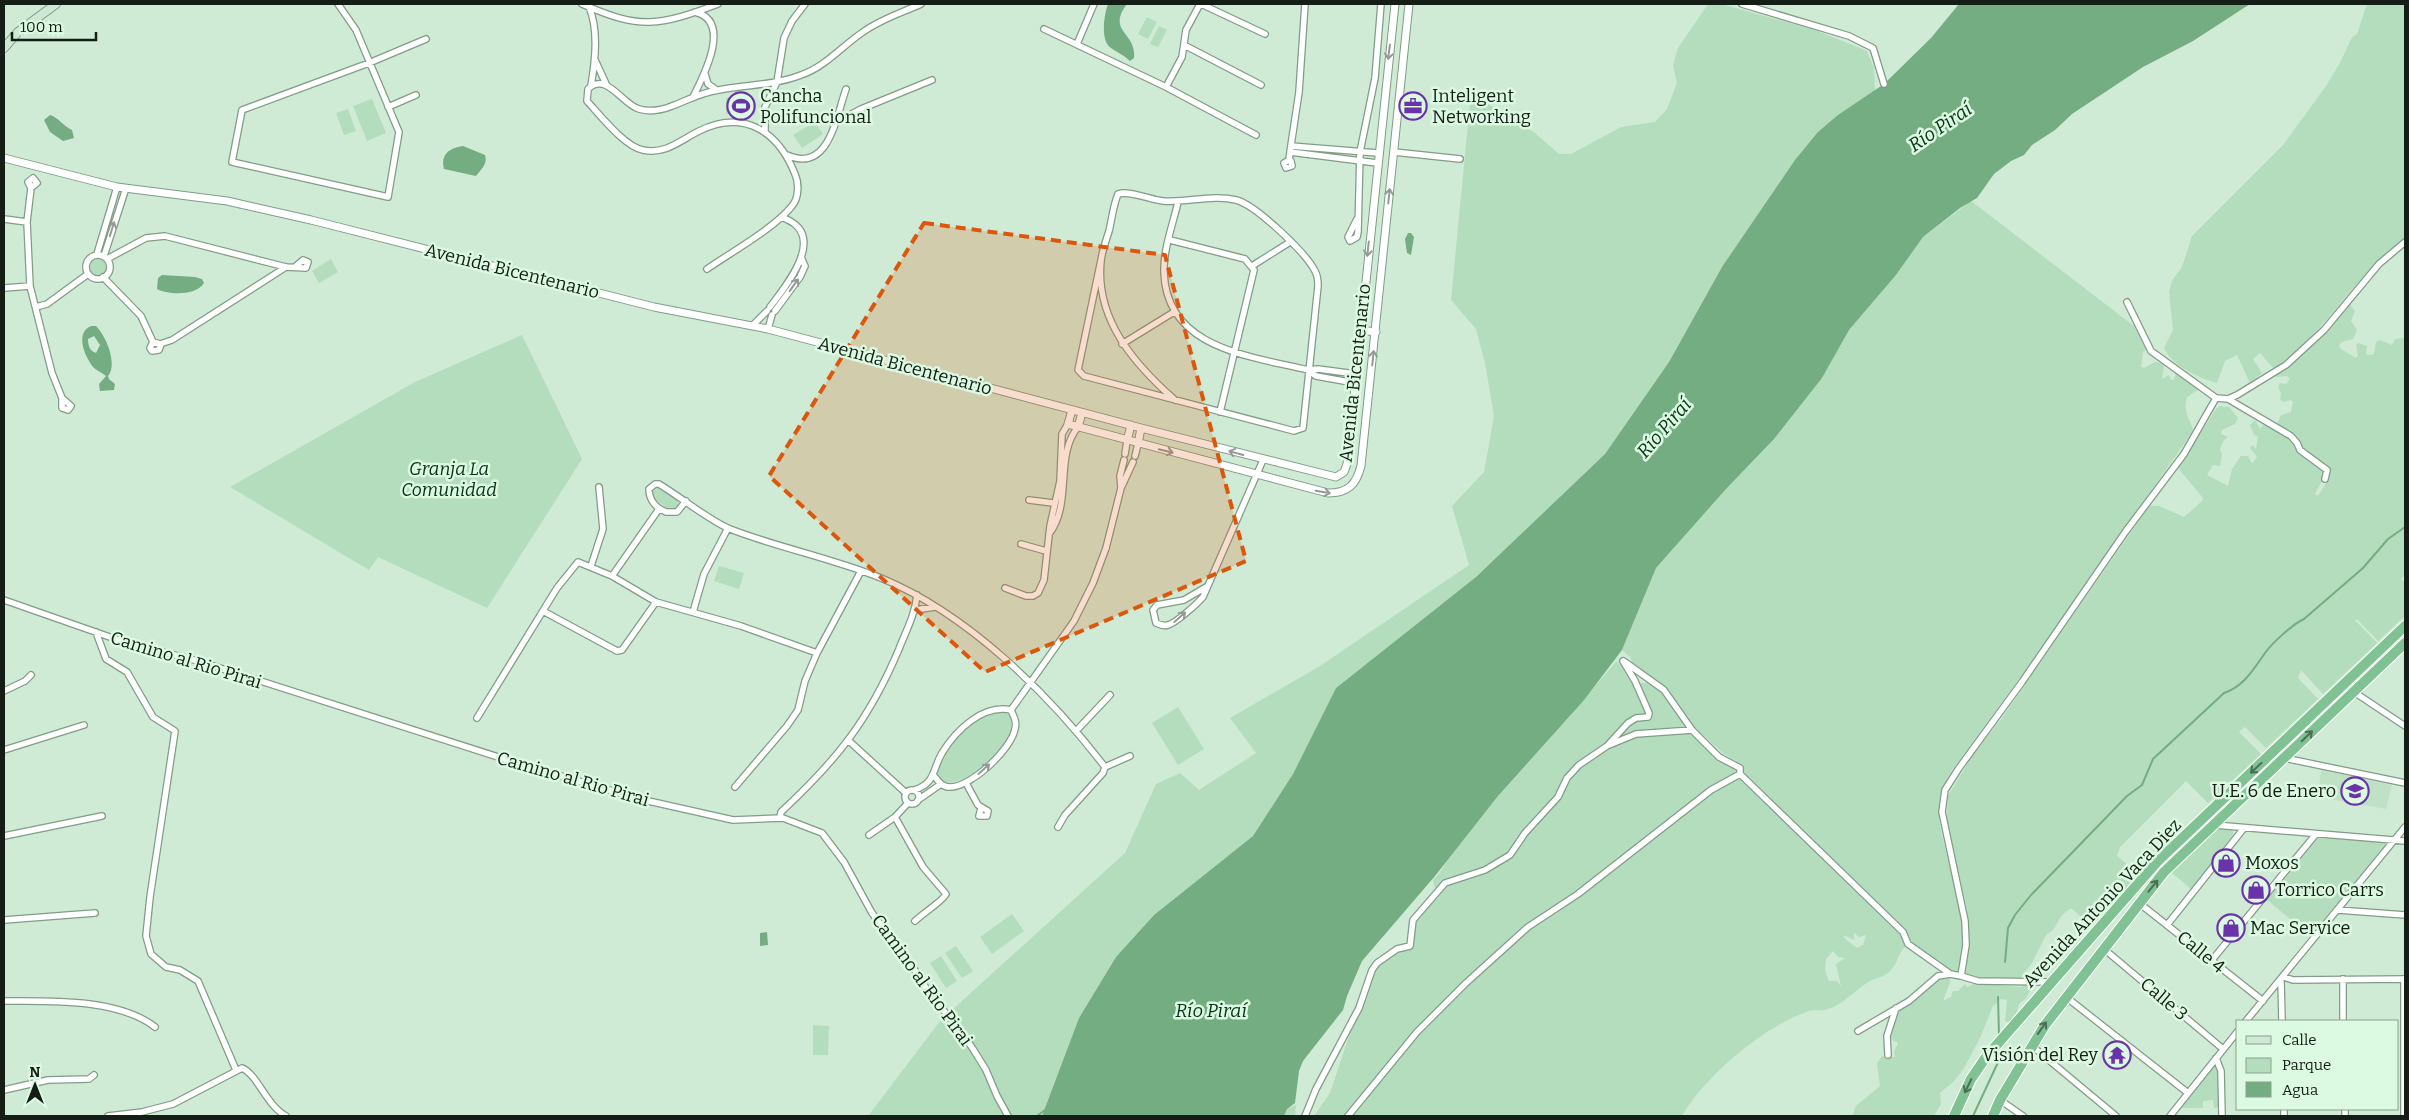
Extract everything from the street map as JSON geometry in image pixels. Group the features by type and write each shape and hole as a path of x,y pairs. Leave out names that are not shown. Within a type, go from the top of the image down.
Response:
{"highway":[{"name":"Avenida Antonio Vaca Diez","path":"1954,1116 1972,1079 1986,1058 2156,862 2405,626"},
{"name":"Avenida Antonio Vaca Diez","path":"1993,1116 2031,1045 2066,997 2164,872 2404,647"},
{"path":"2354,692 2349,688 2349,684 2368,666 2370,660"}],"main road":[{"path":"4,48 18,32 56,4"}],"street":[{"path":"338,4 356,30 369,64 399,132 388,198 232,162 242,110 369,64 426,39"},
{"path":"582,4 623,20 639,22 670,21 718,4"},
{"path":"765,131 765,107 777,82 784,38 792,21 805,4"},
{"path":"594,59 606,84 624,101 638,109 655,110 671,107 693,97 717,90 777,82 815,69 861,33 882,20 921,4"},
{"path":"1077,44 1094,4"},
{"path":"1166,87 1182,57 1186,30 1200,4 1265,34"},
{"path":"1288,160 1299,92 1304,4"},
{"path":"1357,219 1359,160 1375,78 1381,4"},
{"name":"Avenida Bicentenario","path":"4,158 117,187 226,201 311,220 662,309 768,329 1131,426 1331,477 1340,475 1347,464 1394,4"},
{"name":"Avenida Bicentenario","path":"1068,424 1328,493 1338,493 1350,488 1357,480 1361,466 1367,414 1410,4"},
{"path":"1742,4 1849,36 1873,48 1884,84"},
{"path":"589,7 594,23 594,59 591,86 586,93 587,101 632,146 654,152 665,149 700,130 722,124 744,124 765,131 787,155 797,178 798,192 793,205 781,217 707,269"},
{"path":"693,97 705,74 714,42 712,27 706,17 695,12"},
{"path":"1044,29 1166,87 1256,135"},
{"path":"1184,45 1262,84"},
{"path":"705,74 708,84 717,90"},
{"path":"834,124 861,109 932,80"},
{"path":"591,86 606,84"},
{"path":"787,155 803,159 819,153 825,147 846,89"},
{"path":"388,107 416,95"},
{"path":"1291,149 1378,153"},
{"path":"1291,149 1377,163"},
{"path":"1394,152 1460,159"},
{"path":"117,187 103,257 110,269 103,277 95,278 88,274 86,267 88,260 103,257 141,240 166,236 286,267 296,266"},
{"path":"32,188 27,222 30,286 52,373 62,398"},
{"path":"103,257 126,188"},
{"path":"1126,193 1152,200 1178,202 1223,198 1247,204 1255,209 1290,242 1310,264 1318,278 1303,428 1294,431 1220,412 1084,376 1078,370 1101,260 1118,194 1126,193"},
{"path":"1178,202 1164,272 1166,292 1174,312 1192,333 1206,341 1235,352 1308,370 1318,369 1356,374"},
{"path":"752,326 769,313 801,257 805,238 801,228 792,221 781,217"},
{"path":"4,219 27,222"},
{"path":"1170,240 1245,259 1252,266 1254,276 1220,412"},
{"path":"1252,266 1290,242"},
{"path":"2228,399 2286,365 2324,330 2379,264 2405,242"},
{"path":"1101,260 1106,306 1122,344 1139,367 1175,400"},
{"path":"103,277 140,316 153,342 161,344 286,267"},
{"path":"36,308 47,304 88,274"},
{"path":"4,288 30,286"},
{"path":"2127,302 2151,351 2216,398 2228,399 2291,436 2300,450 2327,470 2325,479"},
{"path":"1122,344 1174,312"},
{"path":"768,329 769,313"},
{"path":"1360,330 1376,332"},
{"path":"1308,370 1316,376 1355,383"},
{"path":"1961,976 1966,945 1965,921 1942,812 1946,790 1959,768 2022,682 2126,532 2184,454 2216,398"},
{"path":"1005,588 1026,596 1033,596 1038,593 1044,580 1053,503 1060,481 1062,434 1068,424 1072,410"},
{"path":"1049,534 1059,514 1070,437 1078,427 1082,413"},
{"path":"1351,413 1358,418 1367,414"},
{"path":"1121,488 1120,476 1131,426"},
{"path":"1011,710 1030,681 1053,654 1074,621 1093,583 1106,548 1121,488 1134,459 1141,428"},
{"path":"1206,587 1184,600 1157,605 1153,610 1156,624 1162,626 1172,624 1204,597 1206,587 1255,474 1263,460"},
{"path":"1347,464 1361,466"},
{"path":"686,501 677,512 666,512 660,510 649,496 649,489 655,484 659,484 686,501 728,528 881,578 917,595 976,636 1030,681 1077,730 1105,767"},
{"path":"591,566 603,529 599,487"},
{"path":"1029,500 1053,503"},
{"path":"612,576 660,510"},
{"path":"692,612 704,574 728,528"},
{"path":"1020,544 1046,551"},
{"path":"477,718 543,611 578,562 612,576 656,602 817,652"},
{"path":"735,787 787,726 798,710 805,681 817,652 861,571"},
{"path":"780,818 781,812 822,774 849,741 866,715 892,664 915,610 917,595"},
{"name":"Camino al Rio Pirai","path":"4,600 124,642 198,661 520,764 644,800 733,820 780,818 805,825 822,833 844,862 872,913 917,974 930,996 958,1027 973,1049 986,1070 996,1096 1008,1116"},
{"path":"543,611 617,650 622,650 656,602"},
{"path":"915,610 935,607"},
{"path":"96,632 106,659 127,672 153,717 176,731 150,897 146,936 151,954 166,967 180,970 198,981 236,1070"},
{"path":"1607,746 1628,723 1636,718 1648,717 1635,681 1623,661 1664,690 1692,730 1719,757 1740,768 1740,774 1903,932 1908,944 1950,974"},
{"path":"4,691 25,681 31,675"},
{"path":"2354,692 2405,726"},
{"path":"1077,730 1110,695"},
{"path":"906,793 923,787 934,776 937,763 943,751 966,725 992,710 1011,710"},
{"path":"934,776 941,784 950,787 966,783 984,770 1013,736 1015,720 1011,710"},
{"path":"4,750 84,725"},
{"path":"1305,1116 1316,1089 1359,1008 1377,963 1397,949 1410,946 1413,920 1446,884 1477,873 1510,855 1525,833 1558,797 1567,778 1579,765 1607,746 1636,734 1692,730"},
{"path":"849,741 906,793 905,797 908,803"},
{"path":"1058,827 1065,815 1102,773 1105,767 1130,756"},
{"path":"2284,758 2405,783"},
{"path":"1348,1116 1417,1032 1466,983 1528,927 1578,894 1711,790 1740,774"},
{"path":"966,783 980,808"},
{"path":"908,803 912,804 918,801 941,784"},
{"path":"914,790 918,795 918,801"},
{"path":"869,835 895,818 908,803"},
{"path":"4,836 102,816"},
{"path":"895,818 923,867 946,894 945,898 915,921"},
{"path":"2215,825 2405,841"},
{"path":"2247,1020 2405,827"},
{"path":"2167,925 2244,828"},
{"path":"2212,960 2316,834"},
{"name":"Calle 4","path":"2139,903 2263,1001"},
{"path":"2338,910 2405,915"},
{"path":"4,920 95,913"},
{"name":"Calle 3","path":"2104,949 2223,1048"},
{"path":"1858,1031 1909,1001 1938,976 1950,974 1978,981 2051,982"},
{"path":"2282,979 2405,979 2402,1082 2404,1116"},
{"path":"2282,979 2282,1020"},
{"path":"2343,979 2343,1020"},
{"path":"2066,997 2188,1093"},
{"path":"4,1001 86,1004 115,1009 145,1019 155,1026"},
{"path":"1888,1055 1887,1036 1896,1008"},
{"path":"2170,1116 2236,1033"},
{"path":"2031,1045 2116,1116"},
{"path":"2216,1058 2221,1067 2222,1116"},
{"path":"108,1116 142,1112 173,1104 242,1068 250,1071 261,1091 279,1112 286,1116"},
{"path":"4,1090 48,1080 89,1078 94,1075"},
{"path":"2000,1100 2023,1116"}],"highlighted area":[{"path":"924,223 1165,255 1246,561 985,672 769,476"}],"shaded area":[{"name":"U.E. 6 de Enero","path":"2321,770 2392,785 2386,809 2318,797"}],"green space":[{"path":"1708,4 1721,4 1815,30 1867,51 1874,68 1875,92 1722,267 1669,362 1605,454 1476,577 1336,688 1293,774 1253,836 1154,915 1116,957 1079,1018 1042,1116 868,1116 941,1020 1125,853 1156,784 1180,773 1199,790 1256,753 1230,718 1320,666 1469,565 1452,506 1484,472 1494,416 1485,363 1476,329 1451,300 1471,93 1535,133 1559,154 1571,154 1621,127 1655,122 1667,109 1677,83 1673,65 1678,48"},
{"path":"2367,4 2405,4 2405,239 2370,270 2300,348 2274,369 2260,353 2253,359 2262,373 2250,383 2237,355 2225,361 2217,383 2202,378 2180,366 2164,348 2173,330 2169,291 2173,279 2182,267 2192,236 2283,145 2326,86 2340,63 2352,37 2357,34"},
{"path":"1147,17 1157,22 1148,39 1138,34"},
{"path":"1159,26 1167,30 1158,47 1150,44"},
{"name":"Cancha Polifuncional","path":"726,98 755,99 755,115 726,114"},
{"path":"372,99 386,133 367,141 353,106"},
{"path":"348,109 356,131 344,135 336,113"},
{"name":"Cancha Polifuncional","path":"815,122 823,134 802,148 793,135"},
{"path":"1971,201 2134,326 2146,350 2143,352 2141,367 2144,368 2155,362 2161,363 2164,366 2162,379 2169,375 2171,380 2174,380 2176,372 2197,386 2198,390 2187,397 2186,402 2187,413 2193,429 2191,434 2024,672 1952,770 1944,786 1939,804 1939,817 1958,899 1964,945 1962,962 1955,974 1913,944 1909,936 1744,776 1743,765 1724,754 1694,727 1661,684 1632,665 1631,658 1622,650 1656,568 1726,489 1774,439 1822,378 1849,330 1896,275 1923,237"},
{"path":"98,257 105,260 108,267 105,274 98,277 91,274 88,267 91,260"},
{"path":"331,259 338,272 319,283 312,271"},
{"path":"2349,303 2355,311 2351,321 2357,330 2353,339 2342,342 2339,345 2341,349 2356,358 2358,355 2356,345 2359,343 2367,346 2366,354 2369,355 2374,354 2376,342 2380,340 2392,345 2395,339 2405,338 2405,574 2401,579 2405,583 2405,616 2378,641 2357,619 2355,620 2377,643 2323,694 2301,670 2298,678 2318,699 2266,748 2245,727 2239,732 2261,754 2208,803 2186,781 2120,847 2117,856 2140,875 2093,927 2071,908 2062,915 2053,930 2046,935 2032,963 2019,979 1969,977 1966,973 1969,931 1967,910 1947,818 1948,796 1972,756 2002,718 2149,506 2159,506 2184,517 2202,501 2203,498 2178,468 2216,409 2220,406 2229,407 2238,418 2235,424 2222,430 2221,434 2228,437 2223,441 2220,450 2222,454 2220,466 2213,465 2207,475 2228,486 2232,469 2241,456 2248,456 2252,464 2257,457 2250,448 2253,445 2256,449 2258,436 2254,435 2250,425 2255,420 2260,429 2264,424 2272,426 2280,430 2303,449 2293,434 2277,424 2281,415 2291,412 2293,402 2291,400 2283,402 2280,399 2281,393 2278,387 2280,383 2286,384 2290,379 2287,376 2276,377 2276,374 2320,338","holes":["2309,455 2329,468 2329,479 2317,496 2315,494 2325,471"]},
{"name":"Granja La Comunidad","path":"522,335 582,459 487,608 378,557 369,570 230,487 415,382"},
{"path":"658,487 677,498 679,504 675,509 668,509 653,498 653,490"},
{"path":"719,566 744,573 739,589 714,581"},
{"path":"1616,662 1625,665 1648,715 1636,718 1561,783 1557,795 1509,854 1477,871 1437,888 1434,887 1433,880 1441,871 1452,852 1498,796"},
{"path":"1649,683 1663,692 1669,698 1688,728 1634,733 1612,743 1613,739 1636,720 1649,718 1639,684"},
{"path":"1178,707 1204,749 1178,765 1152,723"},
{"path":"1004,711 1010,717 1011,731 1007,740 993,759 961,780 941,781 937,774 941,763 946,752 962,732 982,718"},
{"path":"1689,731 1737,768 1737,772 1631,849 1577,893 1546,913 1464,982 1346,1116 1314,1116 1330,1093 1354,1021 1374,970 1381,961 1390,955 1410,949 1415,922 1426,907 1437,899 1447,884 1479,874 1504,861 1555,801 1567,779 1589,759 1629,736"},
{"path":"1739,777 1901,933 1906,946 1889,972 1865,984 1837,1005 1825,1010 1806,1012 1789,1019 1753,1041 1705,1085 1682,1116 1351,1116 1421,1030 1513,944 1653,834 1726,783 1732,782","holes":["1854,933 1859,937 1866,935 1863,945 1857,948 1843,937 1846,936 1854,940","1833,951 1838,957 1845,958 1836,964 1841,986 1837,981 1829,981 1825,970 1826,959"]},
{"path":"2226,829 2233,831 2233,835 2192,890 2171,872 2216,830"},
{"path":"2318,838 2380,841 2386,845 2311,936 2267,900"},
{"path":"1012,914 1024,931 992,954 980,937"},
{"path":"956,946 973,971 962,978 945,953"},
{"path":"941,956 957,981 946,988 930,963"},
{"path":"1950,977 1943,1001 1951,997 1953,991 1958,991 1965,984 1967,987 1976,983 2021,987 2025,983 2034,984 2026,998 2019,1004 2016,1015 2009,1023 2005,1021 2007,1000 2001,999 1993,1006 1980,1038 1964,1068 1954,1081 1940,1093 1941,1104 1934,1116 1852,1116 1856,1106 1880,1086 1877,1063 1882,1056 1895,1057 1894,1052 1898,1043 1889,1038 1897,1011 1939,979"},
{"path":"813,1025 829,1026 828,1055 813,1055"},
{"path":"2218,1066 2220,1107 2214,1108 2213,1100 2203,1101 2203,1108 2180,1108 2213,1067"},
{"path":"1296,1105 1295,1116 1284,1116 1288,1108"}],"water":[{"path":"1108,4 1127,4 1121,13 1120,21 1121,27 1134,49 1134,58 1130,61 1111,48 1105,40 1104,21"},
{"name":"Río Piraí","path":"1959,4 2250,4 2193,41 2143,67 2072,114 2055,130 2032,145 2024,155 2011,161 1994,174 1977,198 1960,208 1923,237 1896,275 1849,330 1822,378 1774,439 1726,489 1656,568 1622,650 1584,700 1498,796 1435,876 1362,961 1343,1010 1303,1061 1299,1071 1295,1103 1287,1109 1284,1116 1042,1116 1079,1018 1116,957 1154,915 1253,836 1293,774 1336,688 1476,577 1605,454 1669,362 1722,267 1795,160 1818,132 1838,115 1884,84 1931,38"},
{"path":"50,115 72,130 74,138 63,141 50,132 44,120"},
{"path":"463,146 485,155 485,164 476,176 444,169 443,159 447,153 454,148"},
{"path":"1408,233 1411,233 1414,237 1411,255 1407,253 1405,239"},
{"path":"162,275 195,277 202,279 204,283 189,292 175,293 162,291 157,289 158,278"},
{"path":"96,326 104,336 110,350 112,365 108,376 115,384 114,390 100,391 99,384 106,376 93,367 84,351 82,339 86,329","holes":["94,336 100,345 96,353 90,348 88,339"]},
{"path":"767,932 768,945 760,946 760,933"}],"waterway":[{"path":"2005,962 2008,928 2015,915 2031,895 2127,796 2142,785 2153,759 2224,693 2243,682 2278,639 2363,568 2388,539 2405,527"},
{"path":"1998,997 1999,1035"},
{"path":"1973,1116 2000,1058 2000,1047"},
{"name":"Río Piraí","path":"1037,1116 1045,1110"}],"place":[{"name":"Cancha Polifuncional","path":"741,106"},
{"name":"Inteligent Networking","path":"1413,106"},
{"name":"U.E. 6 de Enero","path":"2355,791"},
{"name":"Moxos","path":"2226,863"},
{"name":"Torrico Carrs","path":"2256,890"},
{"name":"Mac Service","path":"2231,928"},
{"name":"Visión del Rey","path":"2117,1055"}]}
